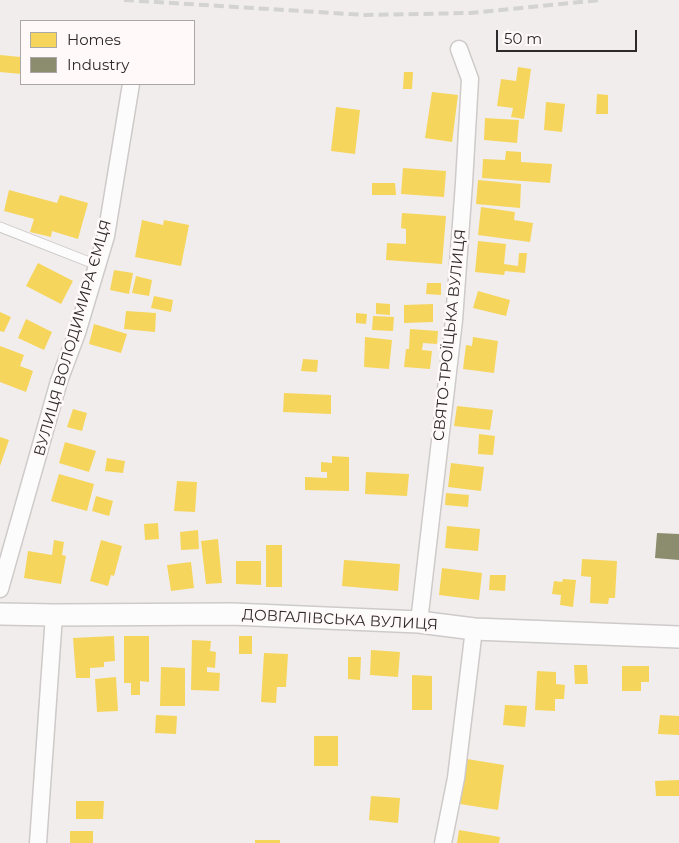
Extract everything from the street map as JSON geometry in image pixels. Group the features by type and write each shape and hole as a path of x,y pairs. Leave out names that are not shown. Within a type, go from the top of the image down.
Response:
{"street":[{"name":"СВЯТО-ТРОЇЦЬКА ВУЛИЦЯ","path":"419,622 454,320 464,193 470,79 459,49"},
{"name":"ВУЛИЦЯ ВОЛОДИМИРА ЄМЦЯ","path":"0,589 59,381 77,334 106,236 131,85"},
{"name":"ДОВГАЛІВСЬКА ВУЛИЦЯ","path":"0,614 232,614 419,622 474,629 679,637"},
{"path":"38,843 54,615"},
{"path":"443,843 456,778 474,629"}],"lane":[{"path":"0,227 97,265"}],"building: Homes":[{"path":"0,55 20,57 20,74 0,72"},
{"path":"518,67 531,69 524,119 511,117 513,108 497,106 501,79 516,81"},
{"path":"404,72 413,72 412,89 403,89"},
{"path":"432,92 458,95 452,142 425,138"},
{"path":"597,94 608,95 608,114 596,114"},
{"path":"546,102 565,104 562,132 544,130"},
{"path":"336,107 360,110 355,154 331,151"},
{"path":"485,118 519,120 517,143 484,140"},
{"path":"506,151 521,152 521,162 552,164 550,183 482,178 483,159 505,160"},
{"path":"403,168 446,171 444,197 401,194"},
{"path":"478,180 521,184 520,208 476,204"},
{"path":"372,183 395,183 396,195 372,195"},
{"path":"9,190 57,203 60,195 88,203 78,239 52,231 51,237 30,232 34,219 4,211"},
{"path":"481,207 515,212 514,220 533,223 530,242 478,235"},
{"path":"402,213 446,216 442,264 386,260 387,243 406,244 406,229 401,228"},
{"path":"142,220 163,225 164,220 189,225 181,266 135,257"},
{"path":"478,241 506,244 504,264 518,266 519,253 527,253 525,273 505,271 504,275 475,272"},
{"path":"38,263 73,281 61,304 26,286"},
{"path":"114,270 133,273 129,294 110,290"},
{"path":"136,276 152,280 149,296 132,293"},
{"path":"427,283 441,283 441,295 426,294"},
{"path":"478,291 510,300 506,316 473,308"},
{"path":"154,296 173,300 171,312 151,308"},
{"path":"376,303 390,304 390,315 376,314"},
{"path":"433,304 433,322 404,323 404,305"},
{"path":"126,311 156,313 155,332 124,329"},
{"path":"0,312 11,317 4,332 0,331"},
{"path":"356,313 367,314 366,324 356,323"},
{"path":"373,316 394,317 393,331 372,330"},
{"path":"26,319 52,332 44,350 18,338"},
{"path":"94,324 127,334 121,353 89,344"},
{"path":"410,329 438,331 437,344 423,343 422,350 432,351 430,369 404,367 406,349 409,349"},
{"path":"365,337 392,340 389,369 364,367"},
{"path":"473,337 498,341 494,373 463,369 466,345 472,346"},
{"path":"0,346 24,355 20,366 33,371 26,392 0,382"},
{"path":"303,359 318,360 317,372 301,371"},
{"path":"284,393 331,395 331,414 283,412"},
{"path":"457,406 493,410 490,430 454,426"},
{"path":"73,409 87,413 82,431 67,427"},
{"path":"479,434 495,436 493,455 478,454"},
{"path":"0,437 9,440 0,466"},
{"path":"65,442 96,451 89,472 59,463"},
{"path":"332,456 349,457 349,491 305,490 305,477 327,478 327,472 321,472 321,462 332,463"},
{"path":"107,458 125,461 123,473 105,471"},
{"path":"451,463 484,467 481,491 448,487"},
{"path":"366,472 409,474 407,496 365,494"},
{"path":"59,474 94,484 87,511 51,501"},
{"path":"177,481 197,482 195,512 174,511"},
{"path":"446,493 469,495 468,507 445,505"},
{"path":"96,496 113,501 109,516 92,511"},
{"path":"158,523 159,539 145,540 144,524"},
{"path":"447,526 480,529 478,551 445,548"},
{"path":"198,530 199,549 181,550 180,532"},
{"path":"218,539 222,583 206,584 201,541"},
{"path":"54,540 64,542 62,555 66,556 61,584 24,578 28,551 52,555"},
{"path":"101,540 122,546 114,576 111,575 108,586 90,581"},
{"path":"266,545 282,545 282,587 266,587"},
{"path":"582,559 617,561 615,598 609,598 608,604 590,603 591,577 581,576"},
{"path":"344,560 400,564 398,591 342,586"},
{"path":"236,561 261,561 261,585 236,584"},
{"path":"191,562 194,588 171,591 167,565"},
{"path":"442,568 482,573 479,600 439,595"},
{"path":"490,575 506,575 505,591 489,590"},
{"path":"563,579 576,580 573,607 560,605 561,595 552,594 554,581 562,582"},
{"path":"114,636 115,661 104,662 104,667 90,668 90,678 76,678 73,638"},
{"path":"124,636 149,636 149,682 140,681 140,695 131,695 131,683 124,683"},
{"path":"239,636 252,636 252,654 239,654"},
{"path":"192,640 211,641 210,651 216,652 215,668 207,667 207,672 220,673 219,691 191,690"},
{"path":"371,650 400,652 398,677 370,675"},
{"path":"264,653 288,654 286,687 277,687 276,703 261,702"},
{"path":"348,657 361,657 360,680 348,679"},
{"path":"574,665 587,665 588,684 575,684"},
{"path":"622,666 649,666 649,682 641,682 641,691 622,691"},
{"path":"161,667 185,668 185,706 160,706"},
{"path":"537,671 556,672 556,684 565,685 564,699 555,699 555,711 535,710"},
{"path":"412,675 432,676 432,710 412,710"},
{"path":"116,677 118,711 97,712 95,679"},
{"path":"505,705 527,706 525,727 503,725"},
{"path":"156,715 177,716 176,734 155,733"},
{"path":"660,715 679,716 679,735 658,734"},
{"path":"314,736 338,736 338,766 314,766"},
{"path":"467,759 504,765 498,810 460,804"},
{"path":"679,780 679,796 656,796 655,781"},
{"path":"371,796 400,798 398,823 369,820"},
{"path":"76,801 104,801 103,819 76,819"},
{"path":"459,830 500,837 499,843 457,843"},
{"path":"70,831 93,831 93,843 70,843"},
{"path":"255,840 280,840 280,843 255,843"}],"building: Industry":[{"path":"657,533 679,534 679,560 655,558"}],"railway":[{"path":"124,0 365,15 470,13 600,0"}]}
